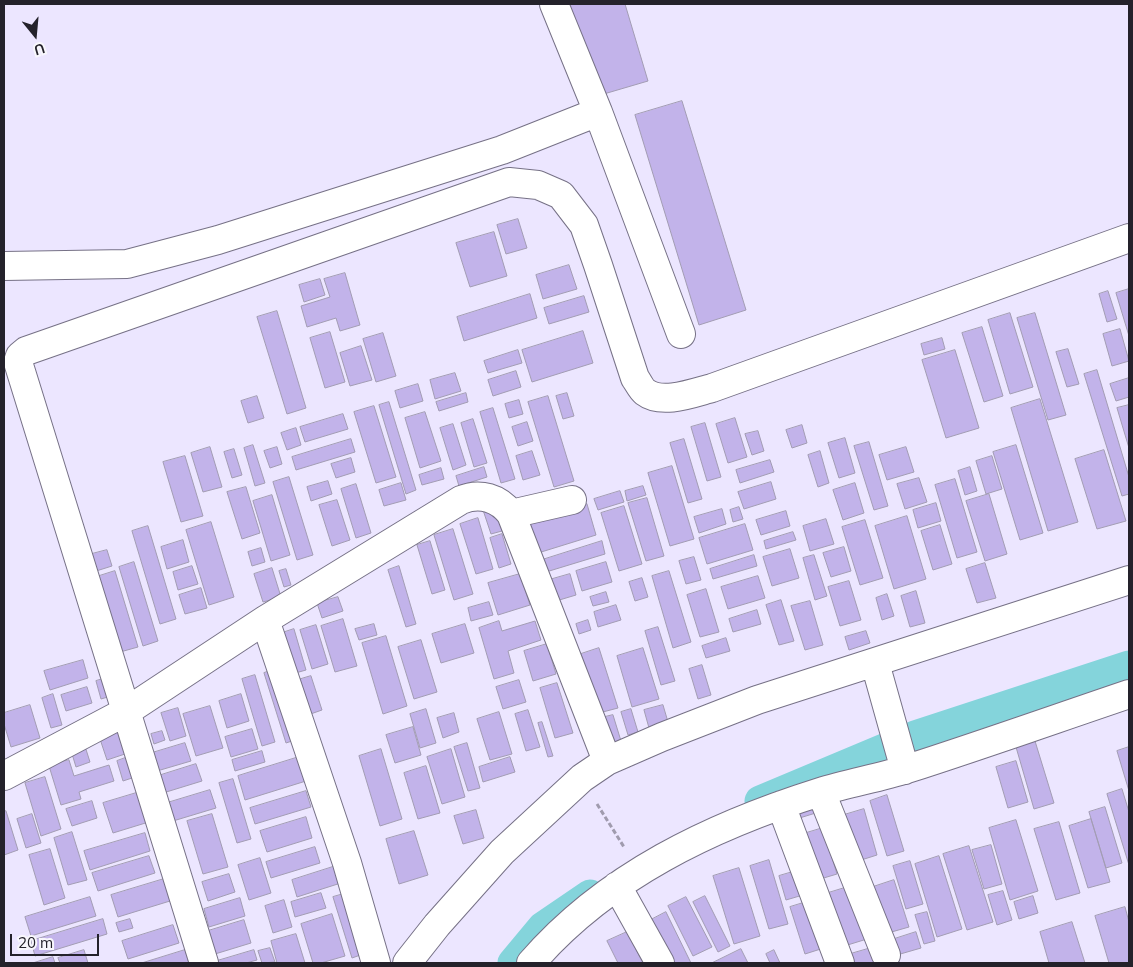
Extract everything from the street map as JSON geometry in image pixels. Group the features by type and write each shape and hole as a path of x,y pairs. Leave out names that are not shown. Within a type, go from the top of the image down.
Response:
{"street":[{"path":"554,4 598,112 681,334"},
{"path":"4,266 126,264 136,262 218,240 493,153 598,112"},
{"path":"204,963 18,362 20,356 26,350 509,182 538,185 561,195 584,226 635,378 644,391 654,396 666,398 712,388 1129,238"},
{"path":"4,776 127,711 265,620 461,500 474,496 498,501 511,514 608,762"},
{"path":"511,514 572,500"},
{"path":"407,963 437,925 502,852 582,778 608,762 662,736 757,700 1129,580"},
{"path":"265,620 347,863 376,963"},
{"path":"875,663 904,764"},
{"path":"531,963 562,931 617,886 652,863 678,849 742,820 904,764 1129,694"},
{"path":"821,792 886,955"},
{"path":"781,805 840,963"},
{"path":"617,886 660,963"}],"path":[{"path":"598,806 626,850"}],"building":[{"path":"569,4 625,4 648,81 597,96"},
{"path":"682,101 746,310 699,325 635,115"},
{"path":"518,219 527,248 506,254 497,225"},
{"path":"494,232 507,276 470,287 456,243"},
{"path":"569,265 577,289 543,299 536,275"},
{"path":"345,273 360,325 340,331 336,318 307,327 301,306 330,297 324,279"},
{"path":"320,279 325,295 304,302 299,285"},
{"path":"1129,289 1129,336 1116,293"},
{"path":"1108,291 1117,319 1107,322 1099,294"},
{"path":"530,294 537,318 464,341 457,317"},
{"path":"584,296 589,312 549,324 544,308"},
{"path":"277,311 306,408 287,414 257,317"},
{"path":"1010,313 1033,387 1010,394 988,320"},
{"path":"1035,313 1066,415 1048,420 1017,318"},
{"path":"982,327 1003,396 984,402 962,333"},
{"path":"1120,329 1129,361 1112,366 1103,334"},
{"path":"583,331 593,363 532,382 522,350"},
{"path":"330,332 345,382 325,388 310,338"},
{"path":"383,333 396,376 376,382 363,339"},
{"path":"942,338 945,349 924,355 921,344"},
{"path":"361,346 372,380 350,386 340,353"},
{"path":"1068,349 1079,384 1067,387 1056,352"},
{"path":"518,350 522,363 488,373 484,361"},
{"path":"955,350 979,428 946,438 922,360"},
{"path":"1097,370 1129,477 1129,494 1122,496 1084,374"},
{"path":"516,371 521,387 493,396 488,380"},
{"path":"455,373 461,391 435,399 430,380"},
{"path":"1129,378 1129,397 1116,401 1110,384"},
{"path":"418,384 423,401 400,408 395,391"},
{"path":"466,393 468,402 439,411 436,402"},
{"path":"567,393 574,416 563,419 556,396"},
{"path":"257,396 264,418 248,423 241,401"},
{"path":"548,396 574,481 554,487 528,402"},
{"path":"1040,399 1078,522 1048,531 1011,408"},
{"path":"519,400 523,414 509,418 505,404"},
{"path":"389,402 416,490 406,494 379,405"},
{"path":"1129,405 1129,448 1117,408"},
{"path":"374,406 396,477 376,483 354,412"},
{"path":"493,408 515,479 501,483 480,412"},
{"path":"425,412 441,461 420,468 405,418"},
{"path":"343,414 348,429 305,442 300,427"},
{"path":"735,418 747,457 728,463 716,424"},
{"path":"473,419 487,463 474,467 461,423"},
{"path":"527,422 533,441 518,446 512,427"},
{"path":"705,423 721,477 707,481 691,427"},
{"path":"453,424 466,465 453,470 440,428"},
{"path":"802,425 807,443 792,448 786,430"},
{"path":"296,428 301,445 287,450 281,433"},
{"path":"758,431 764,451 752,455 745,434"},
{"path":"845,438 855,473 839,478 828,443"},
{"path":"351,439 355,452 296,470 292,457"},
{"path":"684,439 702,499 688,503 670,443"},
{"path":"869,442 888,506 874,510 854,446"},
{"path":"253,445 265,483 255,486 244,448"},
{"path":"1016,445 1043,533 1020,540 993,452"},
{"path":"210,447 222,487 203,492 191,453"},
{"path":"277,447 282,464 270,468 264,451"},
{"path":"906,447 914,472 887,480 879,455"},
{"path":"234,449 242,475 232,478 224,452"},
{"path":"1104,450 1126,521 1097,529 1075,459"},
{"path":"532,451 540,475 523,480 516,456"},
{"path":"820,451 829,483 818,487 808,455"},
{"path":"185,456 203,516 181,522 163,462"},
{"path":"992,456 1002,489 986,494 976,461"},
{"path":"351,458 355,472 336,478 331,464"},
{"path":"770,460 774,472 740,483 736,470"},
{"path":"672,466 694,539 670,546 648,473"},
{"path":"484,467 487,477 459,486 456,476"},
{"path":"970,467 977,491 965,495 958,471"},
{"path":"441,468 444,479 422,485 419,475"},
{"path":"289,477 313,555 297,560 273,482"},
{"path":"919,478 927,502 905,509 897,484"},
{"path":"955,479 977,552 957,558 935,485"},
{"path":"328,481 332,494 311,501 307,487"},
{"path":"771,482 776,499 744,509 738,492"},
{"path":"401,483 406,500 384,506 379,490"},
{"path":"855,483 864,513 843,520 833,490"},
{"path":"356,484 371,533 356,538 341,489"},
{"path":"643,486 646,495 627,501 625,491"},
{"path":"246,487 260,533 242,539 227,492"},
{"path":"620,491 624,502 598,510 594,499"},
{"path":"989,494 1007,554 985,561 966,501"},
{"path":"272,495 290,555 271,561 253,501"},
{"path":"647,498 664,556 646,561 628,503"},
{"path":"337,500 350,540 332,546 319,505"},
{"path":"936,503 941,521 918,528 913,510"},
{"path":"587,504 596,535 538,553 528,522"},
{"path":"495,506 502,531 491,534 483,510"},
{"path":"624,506 642,564 619,571 601,513"},
{"path":"739,507 743,519 733,522 730,510"},
{"path":"722,509 726,524 699,533 694,517"},
{"path":"786,511 790,526 761,535 756,520"},
{"path":"907,516 926,579 894,589 875,526"},
{"path":"478,518 493,569 476,574 460,524"},
{"path":"826,519 834,544 810,551 803,526"},
{"path":"865,520 883,578 860,585 842,527"},
{"path":"211,522 234,597 209,605 186,530"},
{"path":"745,524 753,550 707,564 699,538"},
{"path":"940,525 952,564 933,570 921,531"},
{"path":"148,526 176,619 160,624 132,531"},
{"path":"453,529 473,594 454,600 434,535"},
{"path":"793,532 796,540 766,549 764,541"},
{"path":"502,534 511,564 499,568 490,538"},
{"path":"183,540 189,562 167,569 161,547"},
{"path":"430,541 445,590 432,594 417,545"},
{"path":"602,541 605,554 546,572 542,560"},
{"path":"844,547 851,571 831,577 823,553"},
{"path":"261,548 265,562 252,566 248,552"},
{"path":"790,549 799,578 772,586 763,557"},
{"path":"107,550 112,566 93,572 88,555"},
{"path":"754,555 757,566 713,579 710,569"},
{"path":"814,555 827,596 815,600 803,558"},
{"path":"694,557 701,580 686,584 679,561"},
{"path":"134,562 158,641 143,646 119,567"},
{"path":"606,562 612,582 582,591 576,571"},
{"path":"985,563 996,598 977,603 966,569"},
{"path":"192,566 198,584 178,590 173,572"},
{"path":"399,566 416,624 406,627 388,570"},
{"path":"272,568 281,597 263,602 254,574"},
{"path":"286,569 291,585 284,587 279,571"},
{"path":"115,571 138,647 113,654 90,579"},
{"path":"669,571 691,642 673,648 652,576"},
{"path":"520,574 530,605 498,615 488,583"},
{"path":"570,574 576,595 556,601 549,580"},
{"path":"758,576 765,598 728,609 721,587"},
{"path":"642,578 648,597 635,601 629,582"},
{"path":"849,581 861,620 840,626 828,587"},
{"path":"201,588 207,608 185,614 179,595"},
{"path":"706,589 719,632 700,637 687,595"},
{"path":"916,591 925,623 910,627 901,596"},
{"path":"606,592 609,602 593,606 590,597"},
{"path":"887,594 894,616 882,620 876,598"},
{"path":"338,597 343,611 322,618 317,603"},
{"path":"781,600 794,641 779,645 766,605"},
{"path":"810,601 823,645 805,650 791,606"},
{"path":"489,602 493,615 471,621 468,608"},
{"path":"616,605 621,620 598,627 594,612"},
{"path":"757,610 761,624 733,632 729,619"},
{"path":"343,619 357,666 335,672 321,626"},
{"path":"588,620 591,630 579,634 576,624"},
{"path":"499,621 502,631 535,621 541,640 508,651 514,673 494,679 479,628"},
{"path":"374,624 377,635 359,640 355,629"},
{"path":"465,624 474,653 441,663 432,634"},
{"path":"316,625 328,664 312,669 300,630"},
{"path":"658,627 675,681 661,685 645,631"},
{"path":"294,629 306,670 292,674 279,634"},
{"path":"866,631 870,643 849,650 845,637"},
{"path":"386,636 407,706 383,714 362,643"},
{"path":"726,638 730,651 706,658 702,646"},
{"path":"421,640 437,692 414,699 398,647"},
{"path":"547,644 556,674 533,681 524,651"},
{"path":"599,648 618,708 599,713 581,654"},
{"path":"643,648 659,699 632,707 617,656"},
{"path":"83,660 88,678 50,690 44,671"},
{"path":"702,665 711,695 698,699 689,669"},
{"path":"279,668 301,738 286,743 264,673"},
{"path":"255,675 275,742 262,746 242,679"},
{"path":"113,676 118,694 101,699 96,681"},
{"path":"311,676 322,710 302,717 291,682"},
{"path":"519,680 526,702 503,709 496,687"},
{"path":"557,683 573,733 555,738 540,688"},
{"path":"87,687 92,703 66,711 61,695"},
{"path":"53,694 62,725 51,728 42,698"},
{"path":"241,694 249,721 227,728 219,701"},
{"path":"30,705 40,738 11,747 4,724 4,713"},
{"path":"663,705 668,722 649,728 644,710"},
{"path":"210,706 223,748 196,756 183,714"},
{"path":"178,708 186,736 170,741 161,713"},
{"path":"426,709 436,743 420,748 410,714"},
{"path":"631,709 638,732 628,735 621,712"},
{"path":"528,710 540,747 526,751 515,714"},
{"path":"499,712 512,754 490,760 477,719"},
{"path":"454,713 459,732 443,738 437,718"},
{"path":"613,715 621,741 610,745 601,718"},
{"path":"542,722 553,756 548,757 538,723"},
{"path":"117,727 125,754 107,760 98,733"},
{"path":"413,727 421,755 395,763 386,735"},
{"path":"252,729 258,749 231,757 225,737"},
{"path":"162,731 165,740 154,744 151,734"},
{"path":"83,740 90,762 76,767 69,744"},
{"path":"1035,741 1054,803 1034,809 1016,747"},
{"path":"185,743 191,761 157,771 152,753"},
{"path":"467,743 480,788 468,791 454,747"},
{"path":"1129,747 1129,791 1117,751"},
{"path":"381,749 402,819 380,826 359,756"},
{"path":"451,749 465,797 442,804 427,757"},
{"path":"262,751 265,762 235,771 232,760"},
{"path":"128,757 135,777 123,781 117,761"},
{"path":"299,757 306,781 245,800 238,776"},
{"path":"510,757 515,772 483,782 479,767"},
{"path":"69,760 74,776 109,765 114,781 79,792 81,799 61,805 49,766"},
{"path":"1016,761 1028,802 1008,808 996,767"},
{"path":"196,764 202,781 163,793 158,776"},
{"path":"426,766 440,813 418,819 404,773"},
{"path":"45,777 61,829 41,836 25,783"},
{"path":"233,779 251,839 237,843 219,783"},
{"path":"1122,789 1129,812 1129,865 1107,794"},
{"path":"210,790 216,808 173,821 167,803"},
{"path":"143,791 152,821 113,833 103,803"},
{"path":"306,791 311,807 255,824 250,808"},
{"path":"887,795 904,851 887,856 870,801"},
{"path":"92,801 97,818 72,826 66,809"},
{"path":"816,802 819,812 793,820 790,810"},
{"path":"1105,807 1122,863 1106,868 1089,812"},
{"path":"864,809 877,855 858,861 844,815"},
{"path":"476,810 484,838 463,844 454,816"},
{"path":"6,811 18,850 4,855 4,812"},
{"path":"32,814 41,843 26,848 17,819"},
{"path":"212,814 228,867 203,874 187,821"},
{"path":"306,817 312,838 267,852 260,831"},
{"path":"1091,819 1110,882 1088,888 1069,826"},
{"path":"1016,820 1038,891 1010,900 989,828"},
{"path":"1059,822 1080,893 1056,900 1034,829"},
{"path":"823,828 837,874 817,880 803,834"},
{"path":"414,831 428,875 399,884 386,839"},
{"path":"72,832 87,880 68,885 54,838"},
{"path":"145,833 150,851 90,870 84,851"},
{"path":"991,845 1002,884 984,889 972,850"},
{"path":"969,846 993,922 967,930 943,854"},
{"path":"315,847 320,863 271,878 266,862"},
{"path":"50,849 65,898 44,905 29,855"},
{"path":"149,856 155,873 98,891 92,873"},
{"path":"939,856 962,929 937,937 915,864"},
{"path":"260,858 271,893 249,900 238,865"},
{"path":"769,860 788,924 769,929 750,866"},
{"path":"910,861 923,904 906,909 893,866"},
{"path":"339,865 344,882 297,897 292,880"},
{"path":"739,868 760,936 734,944 713,876"},
{"path":"796,871 803,895 786,900 779,876"},
{"path":"229,874 235,892 208,901 202,882"},
{"path":"164,879 170,901 118,917 111,895"},
{"path":"894,880 909,927 881,935 867,889"},
{"path":"851,886 867,939 841,947 825,894"},
{"path":"1003,891 1012,920 997,925 988,895"},
{"path":"321,893 326,908 295,917 291,902"},
{"path":"347,893 366,953 352,958 333,897"},
{"path":"705,896 730,946 718,952 693,902"},
{"path":"1033,896 1038,913 1019,919 1014,902"},
{"path":"90,897 96,916 31,936 25,917"},
{"path":"686,897 712,947 693,956 668,906"},
{"path":"240,898 245,916 209,927 204,909"},
{"path":"284,900 292,927 273,933 265,906"},
{"path":"813,900 827,947 805,954 790,907"},
{"path":"1125,907 1129,922 1129,963 1109,963 1095,916"},
{"path":"666,912 691,963 665,963 645,923"},
{"path":"927,912 935,941 924,944 915,915"},
{"path":"332,914 345,956 321,963 313,963 301,924"},
{"path":"103,919 107,934 35,956 31,941"},
{"path":"130,919 133,928 119,932 116,923"},
{"path":"244,920 251,943 215,954 208,931"},
{"path":"1072,922 1085,963 1049,963 1040,932"},
{"path":"173,925 179,943 128,959 122,941"},
{"path":"627,932 643,963 618,963 607,941"},
{"path":"916,932 921,948 890,957 885,942"},
{"path":"296,934 305,963 277,963 271,941"},
{"path":"270,948 275,962 262,963 258,951"},
{"path":"871,948 876,963 849,963 847,955"},
{"path":"741,949 748,963 712,963"},
{"path":"84,950 88,963 60,963 58,958"},
{"path":"185,950 189,963 142,963"},
{"path":"254,950 257,960 246,963 217,963 217,961"},
{"path":"774,950 780,963 770,963 766,954"},
{"path":"53,957 55,963 33,963"}],"waterway":[{"path":"760,801 915,736 1129,666"},
{"path":"513,963 543,927 590,895"}]}
